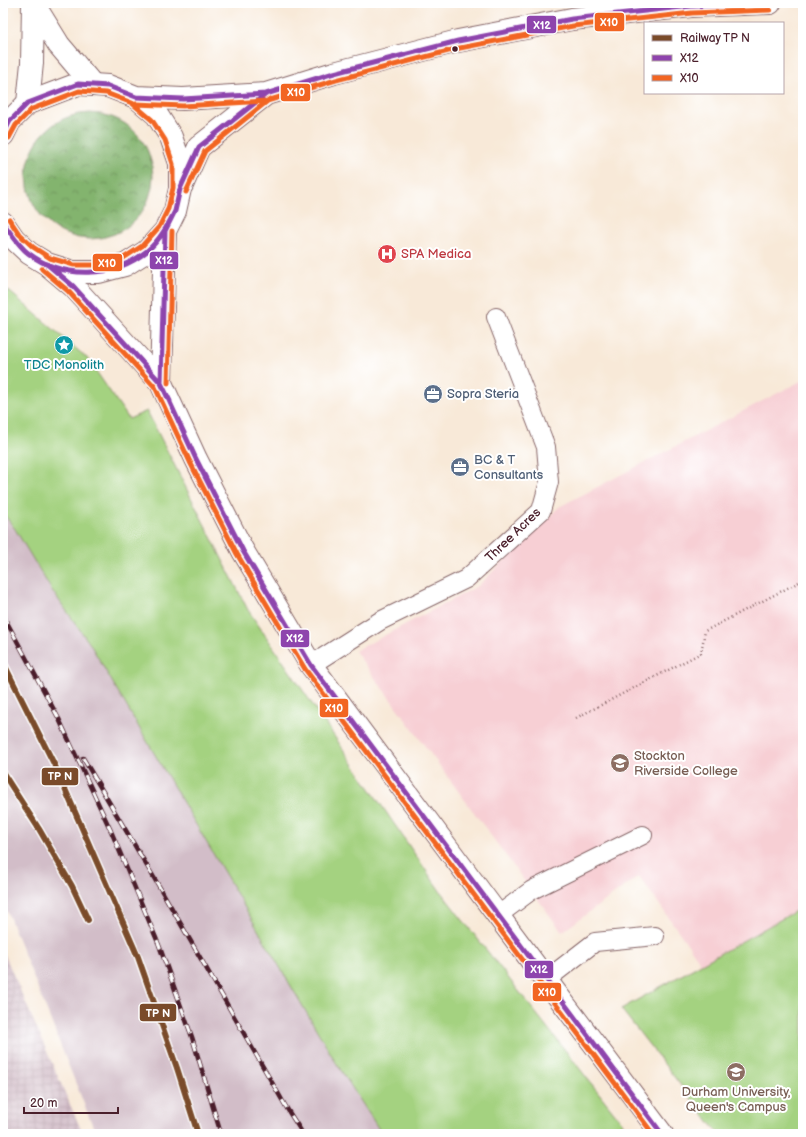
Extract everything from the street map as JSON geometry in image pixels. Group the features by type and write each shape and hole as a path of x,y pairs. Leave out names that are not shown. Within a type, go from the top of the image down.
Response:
{"street":[{"path":"33,3 59,46 92,84"},
{"path":"28,103 32,63 33,3"},
{"path":"136,97 183,99 266,94 334,73 458,41 572,19 691,6 770,3"},
{"path":"3,135 10,121 28,103 78,84 108,86 136,97 157,114 172,137 180,162 180,189"},
{"path":"47,264 73,272 99,272 125,265 147,251 165,231 175,211 180,189 199,147 266,94"},
{"path":"3,223 14,239 29,253 47,264 73,286 162,383 196,459 243,551 311,665 497,916 662,1134"},
{"path":"162,383 165,231"}],"lane":[{"name":"Three Acres","path":"311,665 380,621 466,580 541,512 549,482 546,447 496,317"},
{"path":"497,916 532,890 643,835"},
{"path":"546,980 594,942 655,936"}],"path":[{"path":"576,718 701,653 705,631 803,580"}],"shaded area":[{"name":"Stockton Riverside College","path":"803,380 803,1134 718,1134 621,1009 701,963 639,876 562,932 355,651 478,586 559,507"},
{"path":"3,513 15,529 51,589 90,644 335,1061 382,1134 96,1134 3,901"},
{"path":"3,951 83,1134 3,1134"}],"green space":[{"path":"96,113 120,120 135,131 146,146 152,164 152,188 146,206 135,221 120,232 102,238 84,239 60,232 45,221 34,206 28,188 27,170 34,146 45,131 60,120 78,114"},
{"path":"3,286 87,358 129,419 147,411 248,610 440,891 631,1134 382,1134 335,1061 90,644 51,589 15,529 3,513"},
{"name":"Durham University, Queen's Campus","path":"803,907 803,1134 719,1134 621,1009"}],"railway":[{"path":"3,615 59,719 111,831 159,945 192,1037 221,1134"},
{"path":"83,758 303,1134"}],"transit line":[{"name":"X12","path":"3,135 10,121 28,103 78,84 108,86 136,97 183,99 266,94 334,73 458,41 572,19 691,6 770,3"},
{"name":"X10","path":"136,104 183,106 267,101 336,80 460,48 573,26 692,13 770,10"},
{"name":"X10","path":"9,138 16,125 32,109 79,91 106,93 132,103 152,120 165,140 173,164 173,188 168,209 159,227 142,246 122,259 98,265 74,265 50,258 33,247 19,234 9,219"},
{"name":"X12","path":"266,94 199,147 180,189 175,211 165,231 161,383 196,459 243,551 311,665 662,1134"},
{"name":"X10","path":"186,192 205,151 270,99"},
{"name":"X12","path":"3,223 24,250 42,262 57,268 72,271 104,271 134,260 152,247 160,237 175,211"},
{"name":"X10","path":"168,383 172,231"},
{"name":"X12","path":"47,264 73,286 161,383 170,401"},
{"name":"X10","path":"42,269 68,291 155,387 190,462 237,554 305,669 653,1134"},
{"path":"3,662 55,766 138,957 177,1068 198,1134"},
{"path":"3,773 39,829 72,886 88,920"}],"place":[{"name":"SPA Medica","path":"387,254"},
{"name":"TDC Monolith","path":"64,345"},
{"name":"Sopra Steria","path":"433,394"},
{"name":"BC & T Consultants","path":"460,467"},
{"name":"Stockton Riverside College","path":"620,763"},
{"name":"Durham University, Queen's Campus","path":"736,1072"}]}
